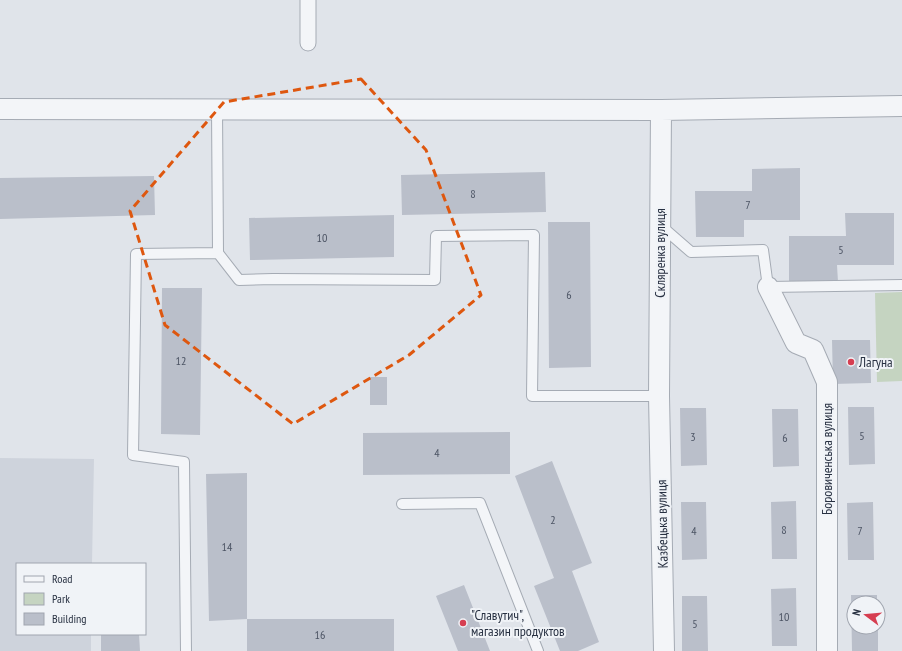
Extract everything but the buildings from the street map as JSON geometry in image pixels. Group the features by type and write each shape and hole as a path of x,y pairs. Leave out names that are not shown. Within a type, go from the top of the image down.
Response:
{"street":[{"path":"308,0 308,43"},
{"path":"0,109 217,108 661,110 902,106"},
{"name":"Скляренка вулиця","path":"659,396 661,110"},
{"name":"Боровиченська вулиця","path":"768,288 796,343 813,350 827,382 827,651"},
{"name":"Казбецька вулиця","path":"659,396 664,651"}],"lane":[{"path":"217,108 218,253 238,280 435,280 436,236 534,235 532,396 659,396"},
{"path":"660,225 691,252 763,250 768,288 902,285"},
{"path":"186,651 184,462 133,455 136,254 218,253"},
{"path":"402,504 480,503 538,651"}],"highlighted area":[{"path":"361,79 426,150 481,295 409,355 293,424 165,325 130,211 224,102"}],"shaded area":[{"path":"0,458 94,459 92,563 16,563 16,635 91,635 91,651 0,651"}],"green space":[{"path":"902,292 902,381 877,382 875,293"}],"place":[{"name":"Лагуна","path":"851,362"},
{"name":"\"Славутич\", магазин продуктов","path":"463,623"}]}
